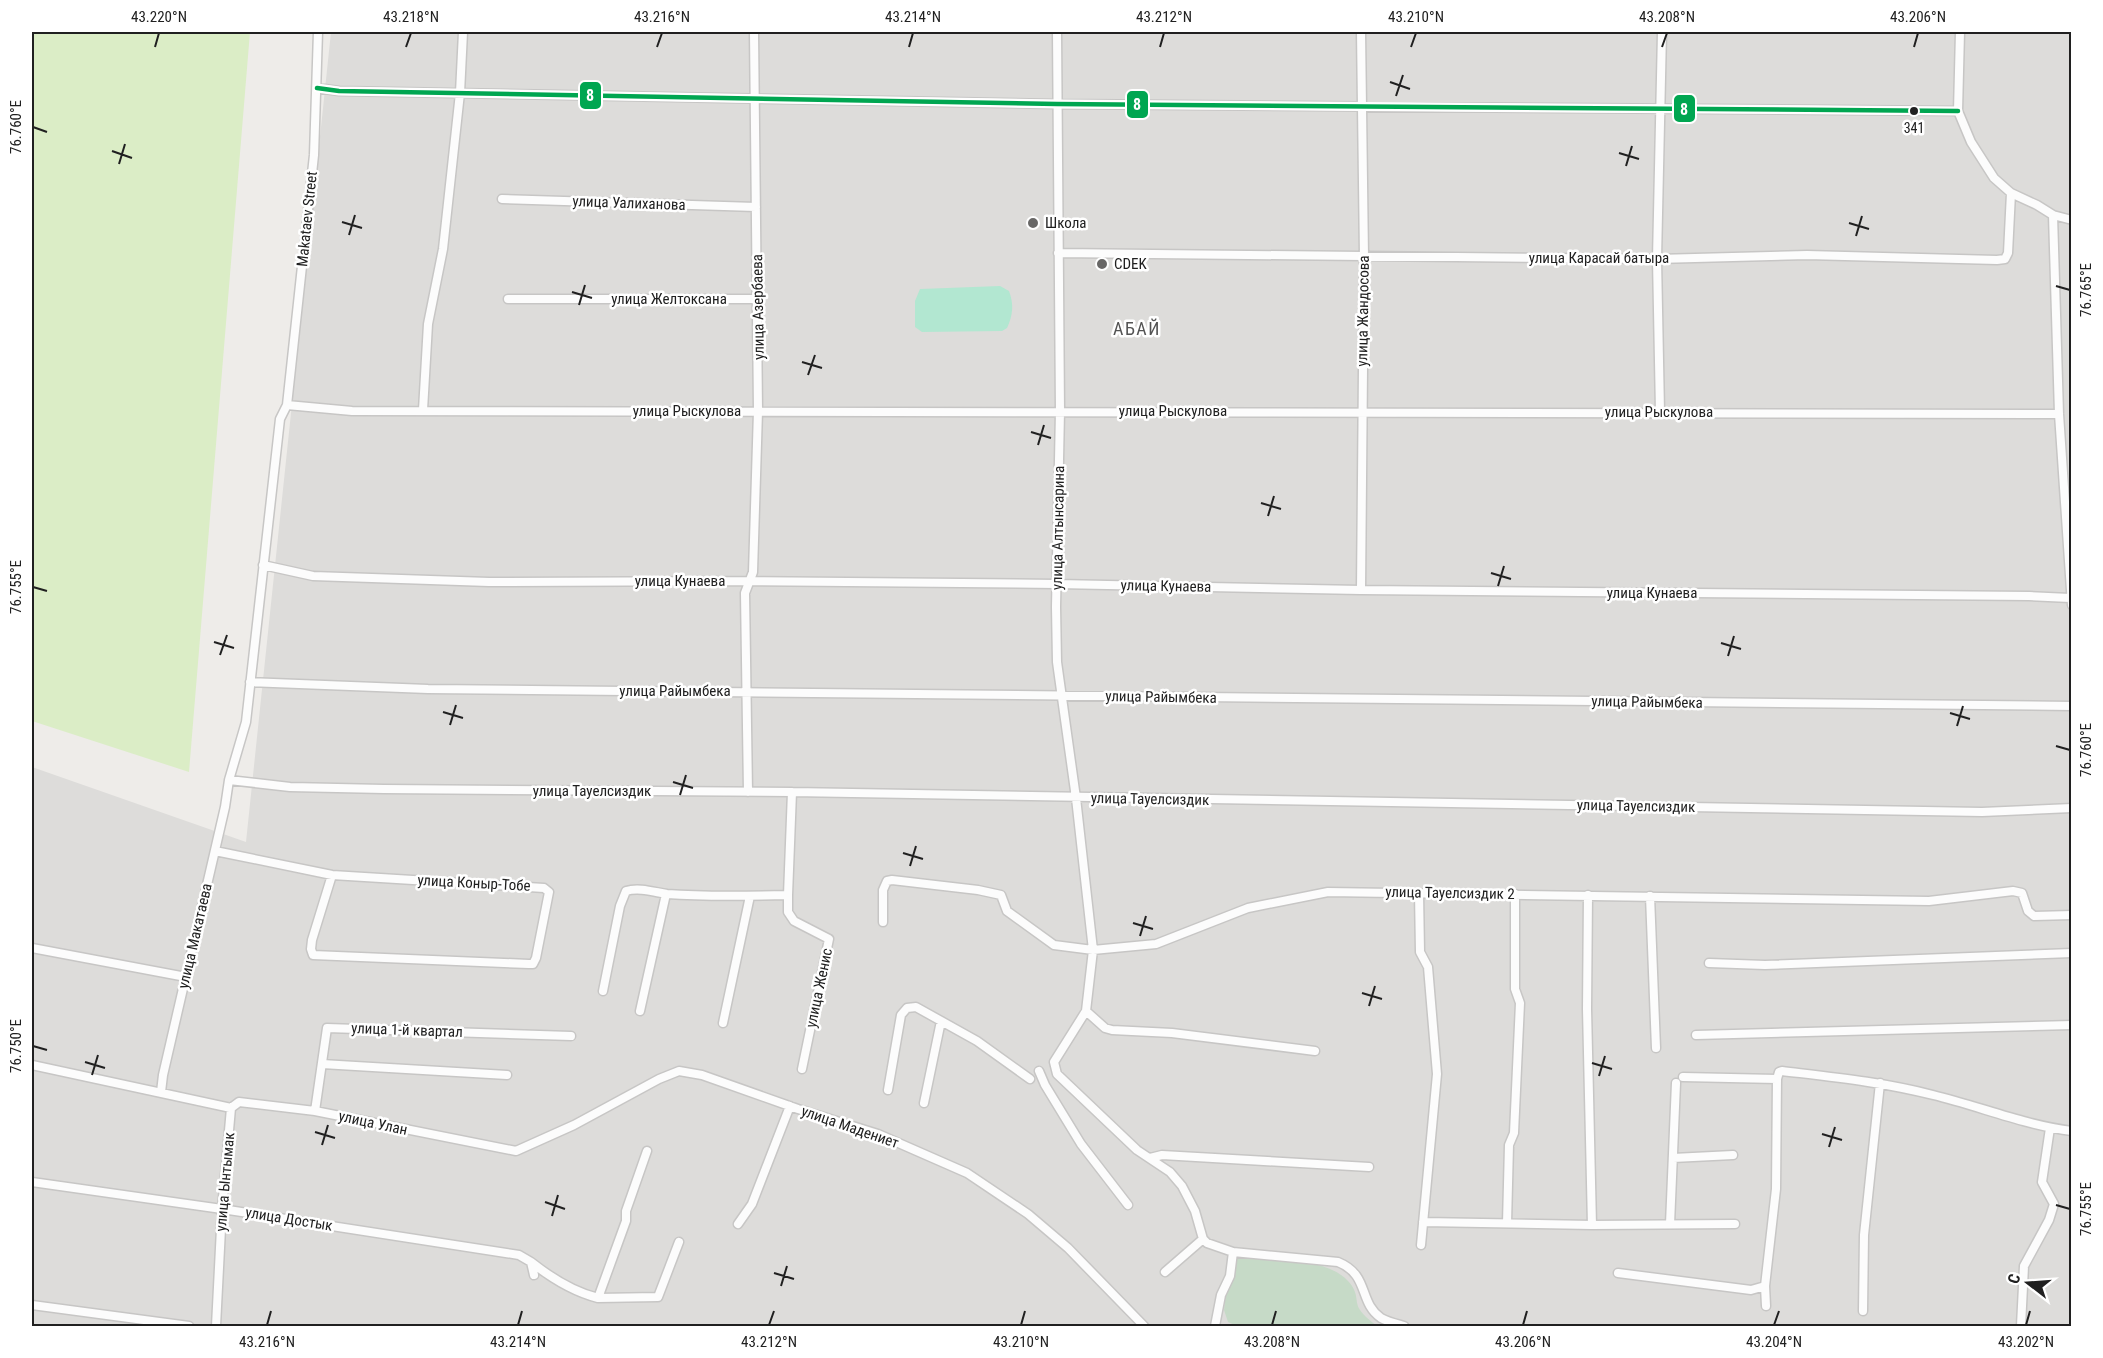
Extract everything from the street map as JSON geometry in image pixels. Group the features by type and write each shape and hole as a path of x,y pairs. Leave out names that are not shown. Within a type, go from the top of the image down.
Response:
{"street":[{"name":"Makataev Street","path":"263,565 280,419 287,405 314,155 318,32"},
{"path":"423,410 428,324 443,249 460,93 463,32"},
{"name":"улица Азербаева","path":"748,792 745,593 753,572 759,411 754,32"},
{"name":"улица Алтынсарина","path":"1057,32 1060,411 1057,662 1076,798 1093,950 1086,1011"},
{"name":"улица Жандосова","path":"1361,32 1364,257 1361,590"},
{"path":"1660,412 1657,259 1662,32"},
{"path":"1960,32 1958,111 1971,142 1994,178 2011,193 2053,215 2072,220"},
{"path":"317,88 339,91 1057,104 1958,111"},
{"name":"улица Карасай батыра","path":"1058,253 1657,259 1807,255 2005,259 2008,253 2011,193"},
{"name":"улица Уалиханова","path":"502,199 756,207"},
{"path":"2053,215 2059,414 2071,601"},
{"name":"улица Желтоксана","path":"508,299 758,299"},
{"name":"улица Рыскулова","path":"287,405 352,411 2059,414"},
{"name":"улица Кунаева","path":"263,565 313,576 489,582 750,581 1057,584 1361,590 2029,596 2071,601"},
{"name":"улица Макатаева","path":"161,1092 225,807 229,780 246,722 263,565"},
{"name":"улица Райымбека","path":"250,682 428,689 2072,706"},
{"name":"улица Тауелсиздик","path":"229,780 290,787 384,789 792,792 1982,812 2072,808"},
{"path":"603,991 620,906 626,891 633,889 666,894 788,895 792,792"},
{"name":"улица Коныр-Тобе","path":"215,850 332,875 544,888 549,892 536,958 533,963 529,964 313,954 312,940 332,875"},
{"name":"улица Тауелсиздик 2","path":"884,922 883,890 887,881 892,880 978,890 1001,895 1007,911 1054,945 1093,950 1156,944 1248,908 1328,892 1929,901 2013,891 2022,893 2028,911 2034,916 2072,915"},
{"path":"1419,893 1420,952 1428,967 1437,1074 1421,1245"},
{"path":"640,1011 666,894"},
{"path":"1507,1223 1509,1145 1514,1133 1520,1003 1515,989 1515,894"},
{"name":"улица Женис","path":"788,895 788,912 794,921 829,939 802,1069"},
{"path":"1588,895 1587,1009 1592,1225"},
{"path":"723,1023 750,896"},
{"path":"1650,896 1656,1048"},
{"path":"32,948 186,977"},
{"path":"1709,963 1764,965 2072,953"},
{"path":"888,1090 901,1015 907,1008 916,1007 977,1041 1030,1080"},
{"path":"1315,1051 1172,1033 1112,1030 1105,1028 1086,1011 1054,1062 1057,1074 1137,1150 1170,1172 1182,1186 1196,1211 1203,1239 1215,1247 1233,1252 1338,1262 1346,1265 1361,1281 1369,1303 1381,1317 1404,1326"},
{"path":"924,1102 941,1021"},
{"path":"1696,1035 2072,1025"},
{"name":"улица 1-й квартал","path":"315,1111 327,1028 571,1036"},
{"path":"322,1064 507,1075"},
{"path":"32,1065 231,1108"},
{"name":"улица Мадениет","path":"516,1151 574,1125 659,1079 679,1071 702,1075 878,1134 967,1173 1028,1214 1068,1248 1144,1326"},
{"path":"1039,1071 1081,1144 1128,1205"},
{"path":"1766,1306 1764,1286 1776,1189 1777,1079 1779,1072 1880,1083 1935,1095 2050,1128 2072,1131"},
{"path":"1670,1224 1679,1080 1777,1079"},
{"path":"1863,1311 1864,1235 1880,1083"},
{"name":"улица Улан","path":"231,1108 239,1102 315,1111 516,1151"},
{"path":"738,1224 752,1204 790,1106"},
{"name":"улица Ынтымак","path":"216,1326 222,1209 231,1108"},
{"path":"2021,1326 2024,1266 2049,1220 2054,1204 2042,1182 2050,1128"},
{"path":"647,1151 626,1211 626,1221 598,1298 658,1297 679,1242"},
{"path":"1150,1158 1162,1155 1369,1167"},
{"path":"1673,1158 1733,1155"},
{"name":"улица Достык","path":"32,1182 519,1255 545,1273 587,1295 598,1298"},
{"path":"1423,1222 1592,1225 1735,1224"},
{"path":"1165,1272 1203,1239"},
{"path":"1215,1326 1221,1295 1230,1276 1233,1252"},
{"path":"531,1262 534,1275"},
{"path":"1618,1273 1751,1290 1764,1286"},
{"path":"32,1305 189,1326"}],"shaded area":[{"name":"АБАЙ","path":"331,32 2071,32 2071,1326 32,1326 32,767 246,842"}],"green space":[{"path":"32,32 250,32 189,772 32,721"},
{"path":"1000,286 1009,291 1012,305 1009,323 1002,331 922,332 915,327 915,301 920,289"},
{"path":"1236,1257 1279,1259 1326,1267 1348,1281 1360,1310 1377,1326 1237,1326 1228,1322 1224,1310 1226,1293 1234,1277"}],"transit line":[{"name":"8","path":"317,88 339,91 1057,104 1958,111"}],"place":[{"name":"341","path":"1914,111"},
{"name":"Школа","path":"1033,223"},
{"name":"CDEK","path":"1102,264"}],"district":[{"name":"АБАЙ","path":"1137,329"}]}
